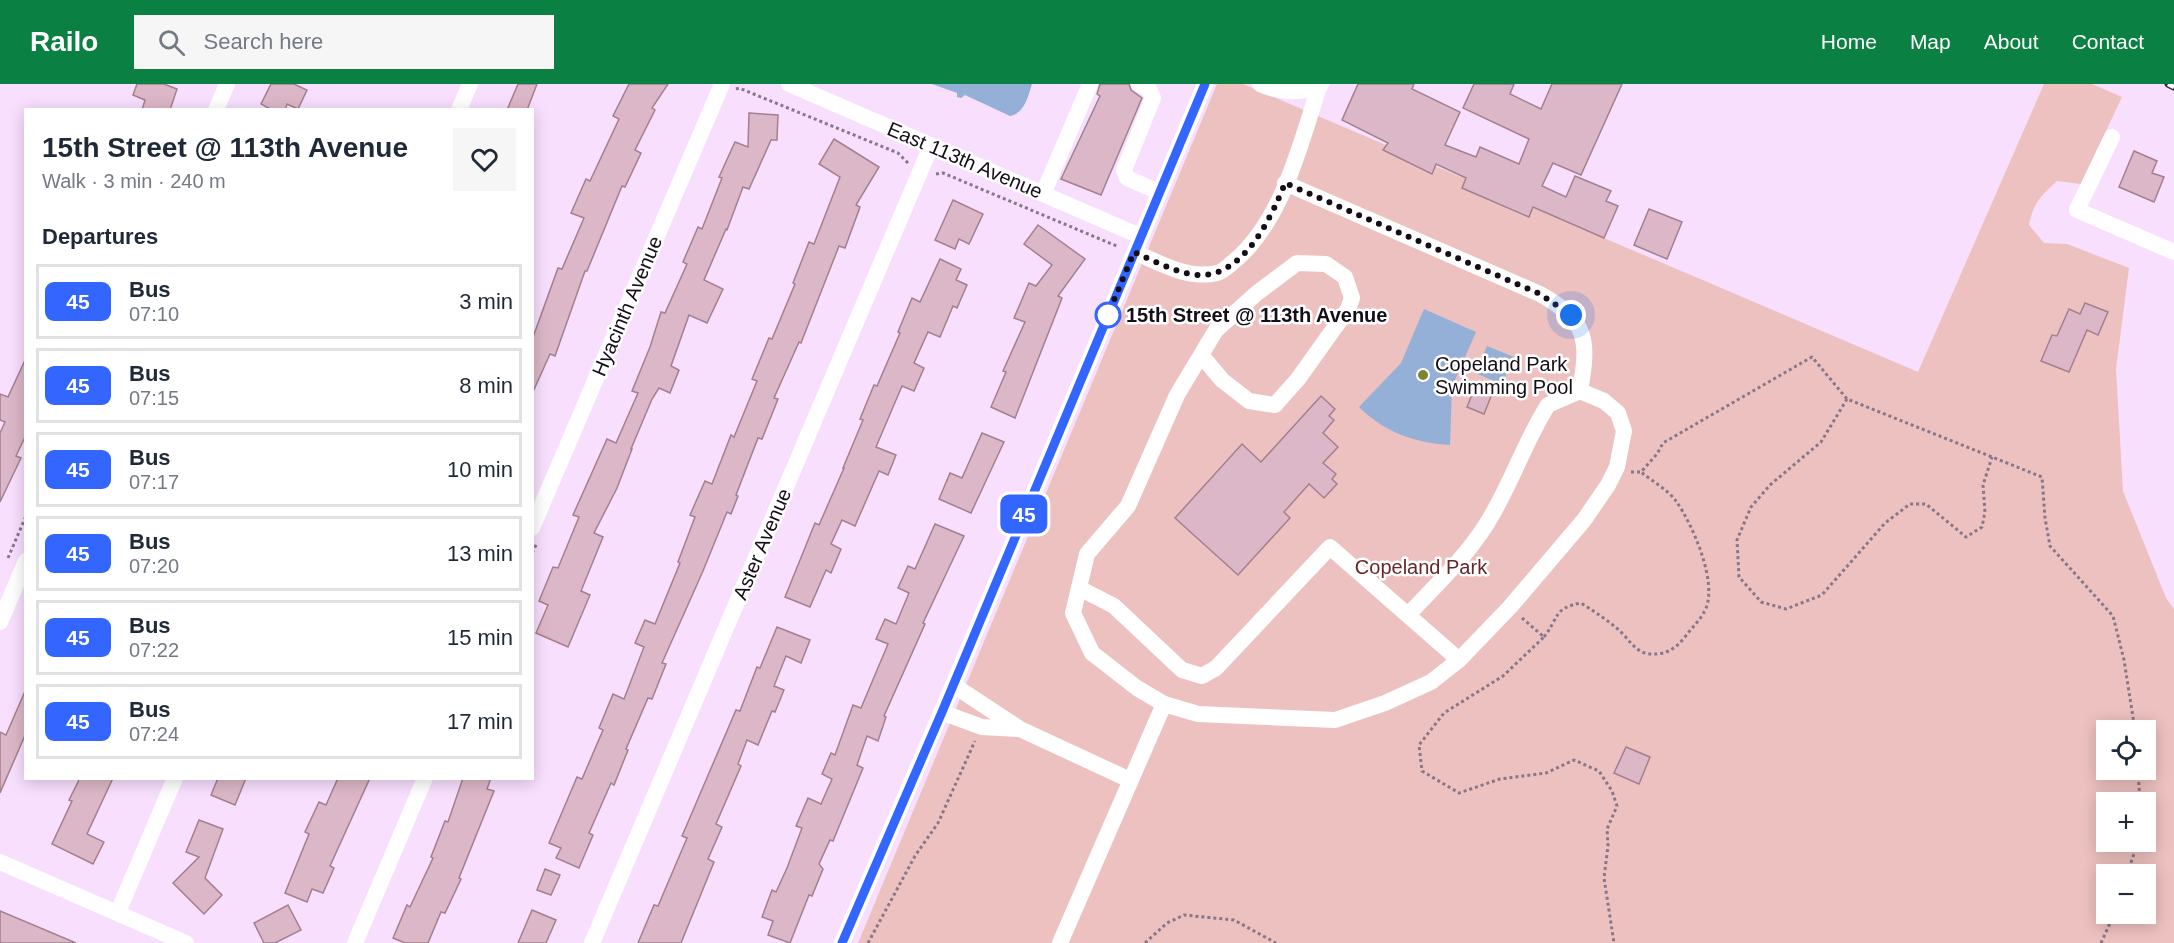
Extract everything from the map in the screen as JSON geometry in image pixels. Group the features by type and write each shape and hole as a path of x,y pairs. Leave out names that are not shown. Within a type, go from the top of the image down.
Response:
{"street":[{"path":"217,108 227,84"},
{"path":"460,108 470,84"},
{"name":"East 113th Avenue","path":"789,84 1140,236"},
{"path":"1042,194 1090,84"},
{"path":"1139,84 1149,88 1153,98 1124,170 1127,178 1159,192"},
{"path":"842,943 942,712 1205,84"},
{"path":"1260,84 1272,90 1304,92 1320,85"},
{"path":"1134,252 1192,275 1220,273 1247,251 1274,210 1320,85"},
{"name":"Hyacinth Avenue","path":"535,535 726,88"},
{"path":"2112,137 2077,210 2174,252"},
{"name":"Aster Avenue","path":"592,943 931,146"},
{"path":"1285,183 1554,302 1571,315 1582,331 1586,358 1580,391"},
{"path":"1201,355 1222,380 1250,401 1275,405 1298,379 1347,309 1352,298 1346,277 1326,264 1297,263 1257,293 1216,330 1201,355 1177,395 1128,506 1087,554 1073,613 1092,654 1137,688 1164,704 1198,714 1335,720 1385,703 1431,682 1458,660 1510,607 1584,520 1615,471 1622,444 1622,422 1612,406 1594,395 1580,391 1548,405 1509,486 1484,529 1470,548 1408,615"},
{"path":"1079,588 1114,606 1182,670 1202,676 1216,669 1330,547 1458,660"},
{"path":"0,622 24,566"},
{"path":"953,685 1020,729 1130,780"},
{"path":"1060,943 1164,704"},
{"path":"942,712 982,727 1020,729"},
{"path":"118,912 174,780"},
{"path":"355,943 424,780"},
{"path":"0,862 186,943"}],"path":[{"path":"726,88 739,88 898,153 919,174 943,173 1134,252"},
{"path":"1641,472 1657,454 1663,442 1812,357 1847,399 2042,477 2045,519 2050,546 2113,616 2124,660 2133,720"},
{"path":"1847,399 1821,442 1770,485 1751,507 1737,540 1739,577 1761,602 1786,609 1822,595 1885,523 1910,504 1926,504 1966,537 1982,527 1985,512 1983,485 1992,456"},
{"path":"1614,943 1604,878 1608,846 1607,829 1617,806 1612,791 1599,771 1574,760 1546,773 1500,779 1459,793 1422,771 1419,745 1444,713 1503,676 1544,637 1557,614 1566,606 1581,603 1623,633 1635,648 1646,653 1666,654 1680,644 1699,622 1707,606 1709,581 1694,533 1675,500 1641,472 1615,471"},
{"path":"4,566 24,521"},
{"path":"1510,607 1544,637"},
{"path":"868,943 915,856 938,823 976,740"},
{"path":"1144,943 1167,923 1184,915 1234,920 1276,943"},
{"path":"2101,943 2110,924"}],"green space":[{"name":"Copeland Park","path":"1217,84 1243,84 1918,372 2044,84 2092,84 2122,97 2081,184 2057,181 2038,200 2029,225 2044,243 2067,244 2129,268 2116,369 2123,491 2166,598 2174,609 2174,943 858,943"}],"water":[{"path":"932,84 1032,84 1022,108 1010,116 965,95 961,98 957,97 957,93"},
{"name":"Copeland Park Swimming Pool","path":"1424,309 1476,332 1452,387 1450,445 1425,442 1401,435 1379,423 1359,407 1401,363"},
{"path":"1487,346 1514,357 1502,384 1475,373"}],"building":[{"path":"137,84 164,84 177,89 171,108 143,108 145,100 133,95"},
{"path":"271,84 294,84 307,90 298,108 287,104 286,108 268,108 261,104"},
{"path":"518,84 537,84 528,108 508,108"},
{"path":"629,84 668,84 652,108 655,110 635,150 641,153 625,187 622,186 587,271 585,271 555,356 550,354 534,390 534,334 558,268 562,269 584,218 571,213 586,179 590,181 619,119 613,116"},
{"path":"1100,84 1129,84 1131,90 1142,98 1101,195 1061,179 1100,96 1097,94"},
{"path":"1358,84 1414,84 1412,89 1460,112 1445,145 1476,157 1480,147 1519,164 1529,139 1463,108 1474,84 1514,84 1510,94 1541,109 1552,84 1622,84 1581,175 1553,163 1542,186 1566,197 1575,176 1611,191 1606,201 1618,206 1604,238 1533,207 1529,217 1462,188 1466,178 1436,164 1432,174 1383,150 1388,143 1342,120"},
{"path":"749,113 778,115 777,140 771,140 749,189 743,187 727,230 704,280 723,289 707,323 689,315 671,366 679,370 670,393 659,388 652,399 617,488 594,533 603,537 581,591 590,595 568,647 536,633 548,605 539,601 553,567 558,568 579,517 573,515 607,439 616,443 638,393 632,391 661,312 665,313 687,264 683,262 698,227 702,229 722,178 719,177 735,142 748,147"},
{"path":"834,139 879,167 856,205 860,207 845,248 839,246 801,343 799,342 774,398 778,399 762,439 758,438 731,514 727,512 662,663 666,664 652,699 648,698 626,749 628,750 614,785 611,783 589,833 593,835 579,868 556,858 561,848 549,843 577,777 582,779 603,730 599,728 613,694 624,699 644,647 635,643 645,620 655,624 680,563 678,562 695,517 690,515 705,481 712,484 731,435 734,437 757,381 752,379 795,284 793,283 809,242 814,244 840,177 819,164"},
{"path":"2134,151 2157,161 2152,173 2164,177 2154,202 2119,187"},
{"path":"953,200 983,214 969,244 959,239 955,249 935,240"},
{"path":"1649,209 1682,222 1667,259 1634,245"},
{"path":"1038,225 1085,259 1058,296 1062,298 1015,418 991,407 1006,372 1003,371 1025,322 1014,318 1029,283 1036,286 1052,265 1024,244"},
{"path":"940,259 961,269 956,280 967,285 957,308 953,306 940,337 928,332 914,363 924,368 914,391 902,386 876,447 896,455 888,475 879,471 855,526 842,520 831,544 841,549 831,573 826,570 810,607 785,597 815,523 819,525 844,468 863,420 860,419 900,333 898,332 912,298 920,302"},
{"path":"2085,303 2108,312 2098,335 2087,330 2069,372 2041,361 2052,335 2057,336 2069,309 2080,314"},
{"path":"24,362 24,439 16,456 21,458 0,502 0,433 5,422 0,420 0,394 8,397"},
{"path":"1475,387 1492,394 1484,414 1467,407"},
{"path":"1321,396 1335,409 1329,416 1334,420 1323,433 1338,447 1323,463 1336,474 1332,479 1337,484 1324,498 1309,484 1284,512 1290,518 1238,575 1175,518 1242,444 1261,462"},
{"path":"982,433 1004,442 971,513 939,499 950,473 962,478"},
{"path":"935,524 964,536 923,623 925,624 884,716 886,717 878,741 867,736 857,765 863,768 833,841 830,840 819,864 823,869 812,896 809,895 790,943 768,935 773,921 762,917 772,890 776,892 787,868 802,828 796,826 808,798 821,804 832,779 822,774 831,753 835,755 853,705 861,708 888,644 876,639 885,619 896,624 909,593 898,588 908,566 915,569"},
{"path":"777,627 810,640 801,663 786,656 774,686 784,690 775,712 772,711 758,745 747,740 738,764 741,766 716,824 722,827 708,859 714,862 681,943 638,943 654,905 658,906 687,838 682,836 736,710 740,711 757,667 760,668"},
{"path":"24,694 24,738 0,793 0,732 6,735"},
{"path":"1626,747 1650,757 1639,784 1614,773"},
{"path":"79,780 112,780 87,834 104,842 93,864 52,844 72,801 69,800"},
{"path":"217,780 245,780 235,805 211,795"},
{"path":"337,780 369,780 330,866 334,868 323,893 312,889 307,902 285,893 309,834 305,832 319,802 326,805"},
{"path":"462,780 490,780 487,789 494,791 459,878 461,879 445,913 441,912 428,943 405,943 393,938 407,905 410,907 433,858 431,857 445,821 448,822"},
{"path":"199,820 223,829 205,878 222,895 204,914 173,883 199,857 186,852"},
{"path":"545,869 560,875 551,895 537,890"},
{"path":"288,905 301,930 275,943 264,943 254,923"},
{"path":"532,910 556,920 546,943 518,943"},
{"path":"0,911 76,943 0,943"}],"railway":[{"path":"2168,84 2174,87"}],"bus line":[{"name":"45","path":"842,943 942,712 1205,84"}],"place":[{"name":"15th Street @ 113th Avenue","path":"1108,315"},
{"name":"Copeland Park Swimming Pool","path":"1423,375"}],"route":[{"path":"1108,315 1107,317 1134,252 1192,275 1220,273 1247,251 1274,210 1285,183 1540,294 1571,315"}]}
